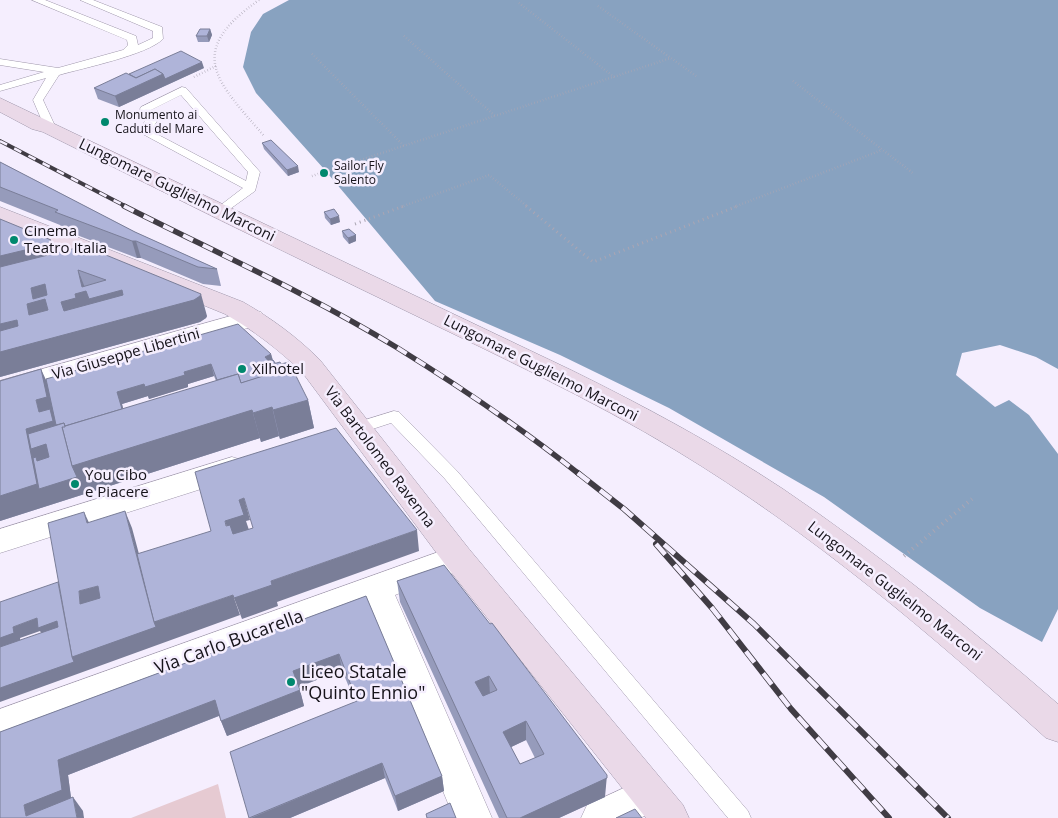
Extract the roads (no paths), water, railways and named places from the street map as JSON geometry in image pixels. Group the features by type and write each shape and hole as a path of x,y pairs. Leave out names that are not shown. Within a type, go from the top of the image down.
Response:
{"street":[{"name":"Lungomare Guglielmo Marconi","path":"0,104 39,125 50,128 568,378 725,466 800,516 868,565 985,661 1058,726"},
{"name":"Via Bartolomeo Ravenna","path":"0,214 214,299 252,318 286,341 311,366 458,558 660,806"},
{"path":"66,265 104,256"},
{"name":"Via Giuseppe Libertini","path":"0,391 252,318"},
{"path":"329,437 357,428"},
{"path":"0,541 254,461"},
{"name":"Via Carlo Bucarella","path":"0,725 458,558"},
{"path":"376,588 473,818"},
{"path":"600,818 660,806"}],"lane":[{"path":"37,0 132,38 133,45 127,52"},
{"path":"0,88 127,52 158,39 158,29 85,0"},
{"path":"0,62 56,71"},
{"path":"50,128 38,100 56,71"},
{"path":"219,210 251,188 254,172 182,90 145,109 151,121 145,132 251,188"},
{"path":"357,428 394,416 451,475 741,818"}],"water":[{"path":"289,0 1058,0 1058,369 1036,357 1000,345 962,353 956,375 995,407 1009,400 1029,415 1058,454 1058,609 1042,642 980,608 824,497 669,408 560,355 435,301 324,169 256,93 243,67 251,32 263,14"}],"railway":[{"path":"0,141 127,207"},
{"path":"124,206 296,291 396,347 489,408 579,474"},
{"path":"578,473 624,509 754,624 948,818"},
{"path":"656,544 712,608 791,709 889,818"}],"place":[{"name":"Monumento ai Caduti del Mare","path":"105,122"},
{"name":"Sailor Fly Salento","path":"324,173"},
{"name":"Cinema Teatro Italia","path":"14,240"},
{"name":"Xilhotel","path":"242,369"},
{"name":"You Cibo e Piacere","path":"75,484"},
{"name":"Liceo Statale \"Quinto Ennio\"","path":"291,682"}]}
